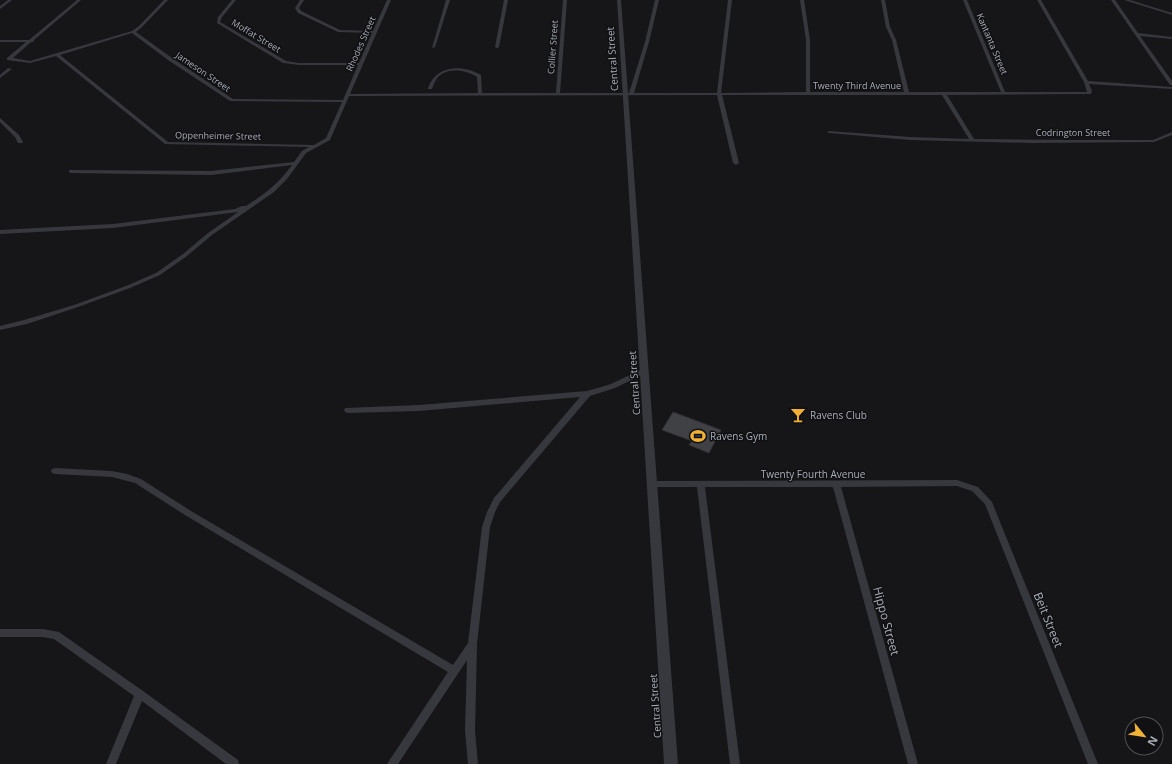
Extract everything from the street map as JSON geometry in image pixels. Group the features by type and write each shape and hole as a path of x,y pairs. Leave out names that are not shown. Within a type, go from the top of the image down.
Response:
{"street":[{"path":"0,8 10,0"},
{"path":"79,0 9,59 30,62 133,32 140,27 166,0"},
{"name":"Moffat Street","path":"234,0 220,17 218,22 281,61 299,64 361,64"},
{"path":"302,0 297,8 299,12 336,30 350,32 375,32"},
{"name":"Rhodes Street","path":"256,202 272,191 297,163 304,152 324,143 328,139 389,0"},
{"path":"433,47 448,0"},
{"path":"497,47 506,0"},
{"name":"Collier Street","path":"558,94 565,0"},
{"name":"Central Street","path":"620,0 628,94 651,484 671,764"},
{"path":"628,94 645,49 657,0"},
{"path":"730,0 719,93 736,163"},
{"path":"802,0 808,40 808,94"},
{"path":"883,0 888,27 894,40 907,94"},
{"name":"Kantanta Street","path":"965,0 1004,94"},
{"path":"1039,0 1086,82 1172,88"},
{"path":"1113,0 1172,84"},
{"path":"1126,0 1172,14"},
{"name":"Jameson Street","path":"133,32 170,59 232,100 480,94"},
{"path":"1137,34 1172,38"},
{"path":"0,41 32,41"},
{"name":"Oppenheimer Street","path":"56,54 167,143 316,146"},
{"path":"0,77 10,69"},
{"path":"430,88 434,79 440,75 450,71 465,70 474,72 479,76 480,94"},
{"name":"Twenty Third Avenue","path":"480,94 1089,93 1090,91 1086,82"},
{"path":"944,94 973,141"},
{"path":"0,119 17,136 20,142"},
{"name":"Codrington Street","path":"829,132 973,141 1154,141 1172,133"},
{"path":"72,171 212,173 297,163"},
{"path":"0,232 113,226 236,211 256,202"},
{"path":"0,328 76,306 128,287 158,274 210,234 256,202"},
{"path":"348,410 419,408 587,394 613,386 644,371"},
{"path":"473,764 470,731 472,644 486,527 497,500 587,394"},
{"path":"56,471 112,474 138,481 188,513 455,671"},
{"name":"Twenty Fourth Avenue","path":"651,484 957,483 975,489"},
{"path":"701,484 735,764"},
{"name":"Hippo Street","path":"836,484 913,764"},
{"name":"Beit Street","path":"975,489 988,502 1093,764"},
{"path":"0,633 43,633 56,636 140,694 234,764"},
{"path":"392,764 472,644"},
{"path":"111,764 140,694"}],"building":[{"name":"Ravens Gym","path":"673,412 721,430 709,453 689,445 692,441 662,430"}],"place":[{"name":"Ravens Club","path":"798,415"},
{"name":"Ravens Gym","path":"698,436"}]}
